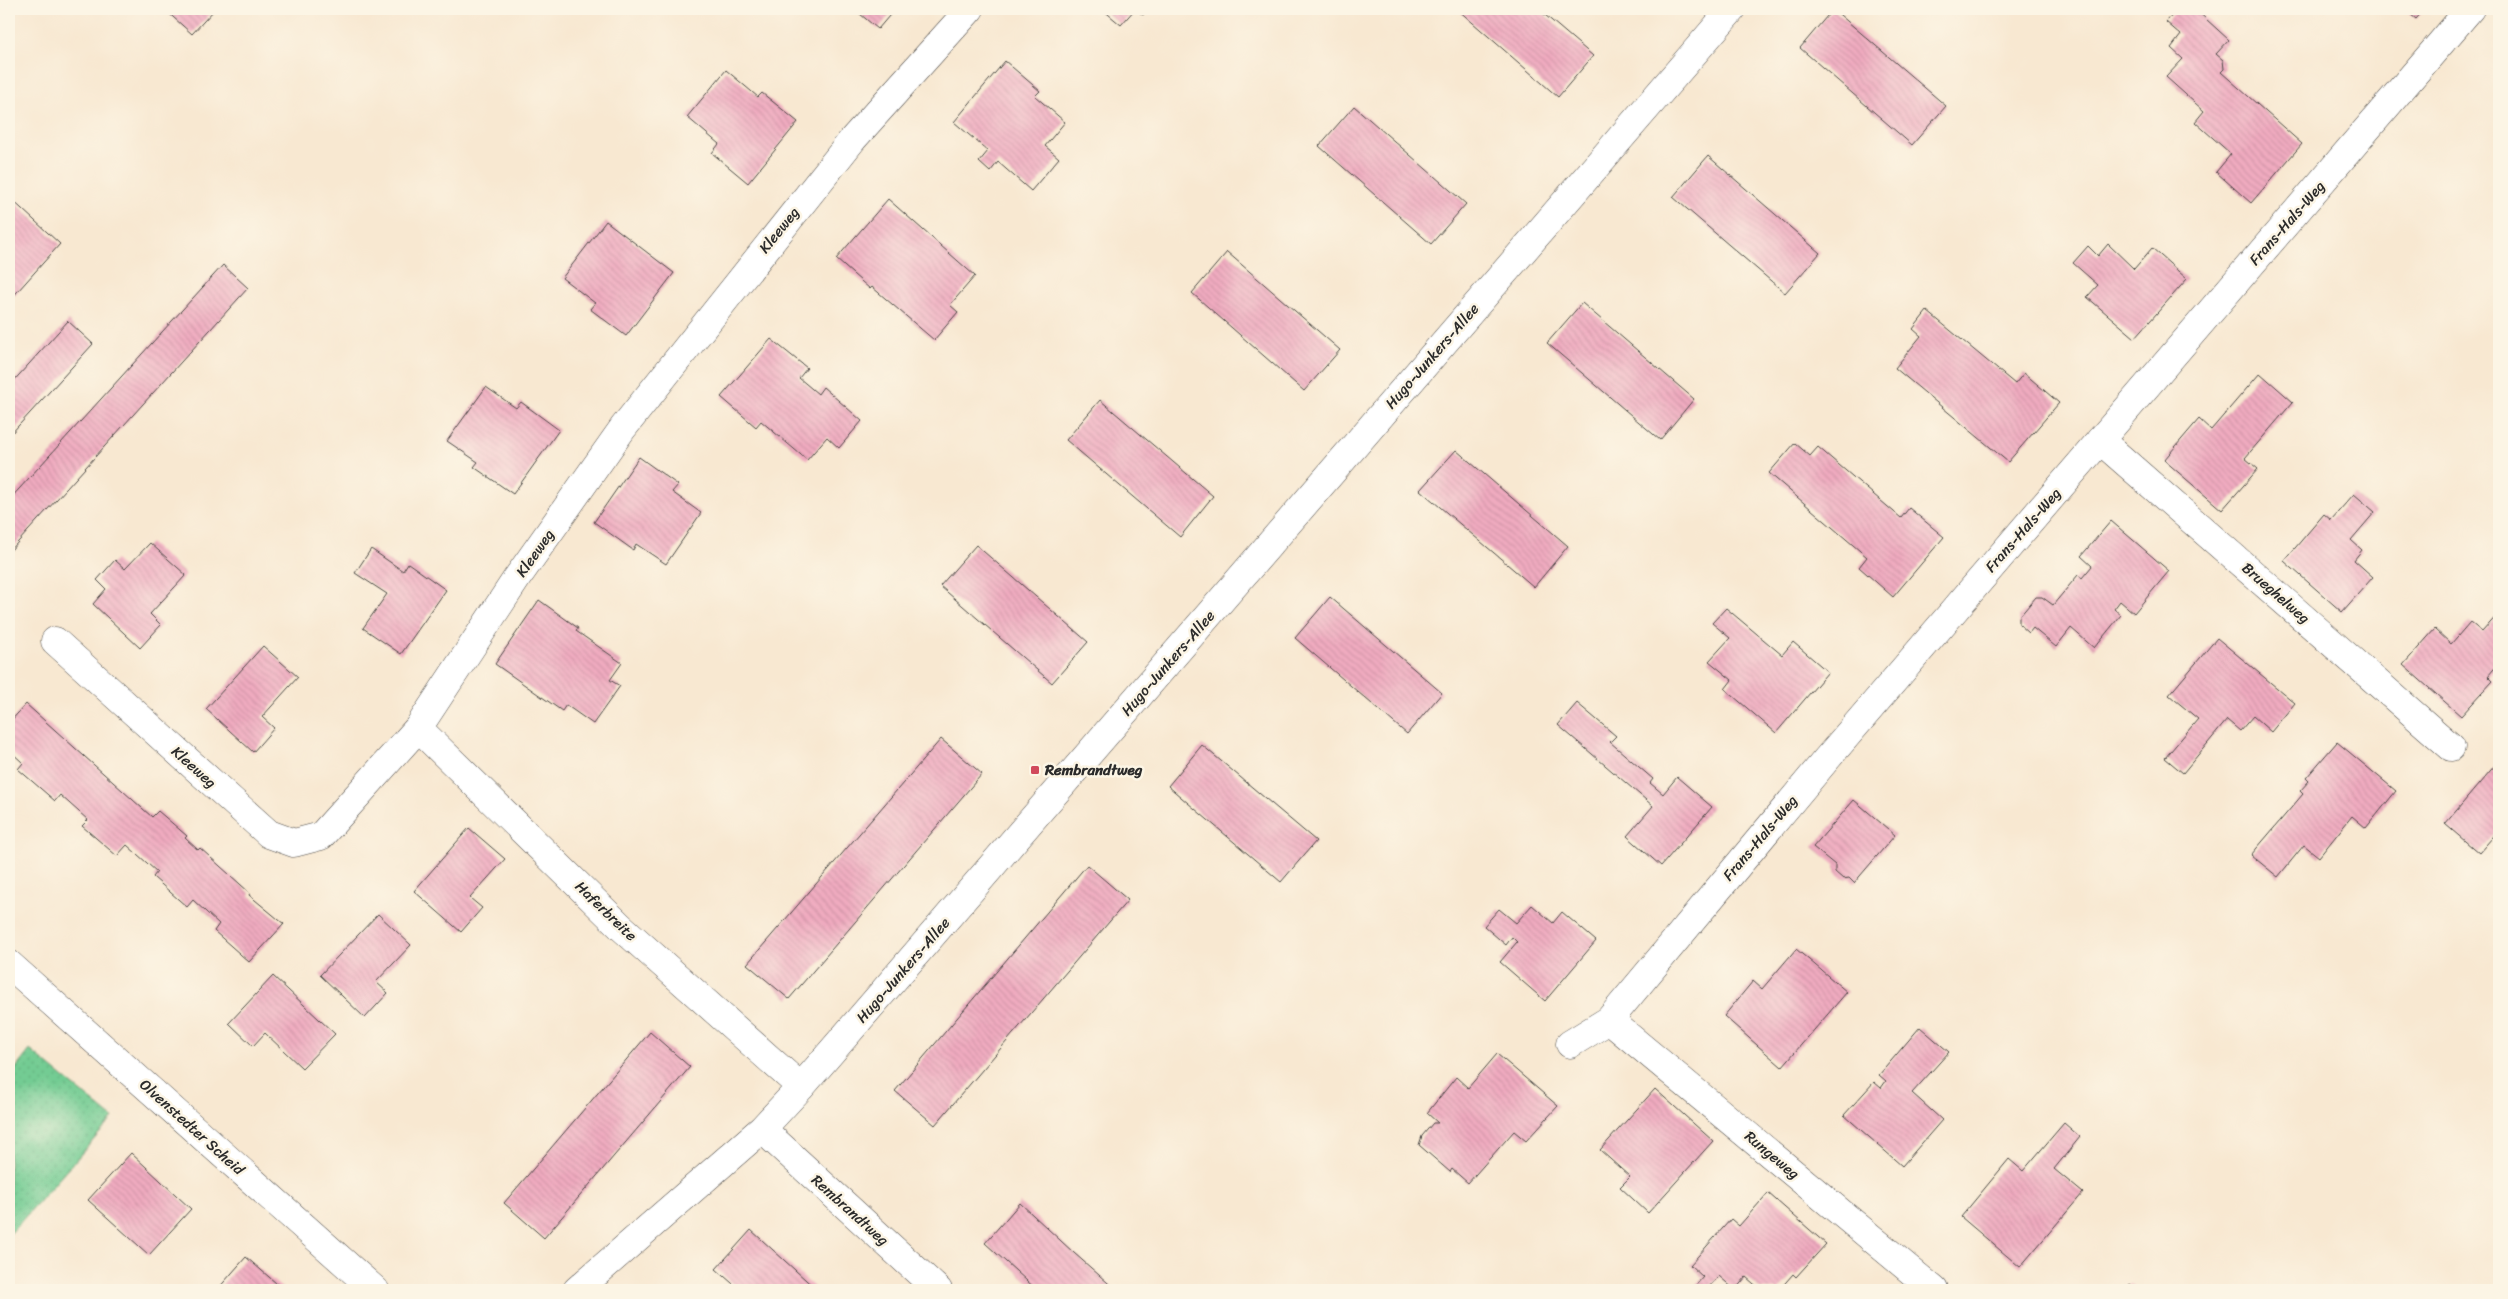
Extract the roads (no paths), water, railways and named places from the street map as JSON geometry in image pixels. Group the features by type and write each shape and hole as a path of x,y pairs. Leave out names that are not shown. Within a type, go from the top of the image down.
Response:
{"street":[{"name":"Kleeweg","path":"55,641 269,834 294,842 321,836 418,728 517,578 623,428 736,283 853,139 970,9"},
{"name":"Hugo-Junkers-Allee","path":"577,1290 762,1129 801,1087 1732,9"},
{"name":"Frans-Hals-Weg","path":"1570,1044 1609,1020 1825,761 2470,9"},
{"name":"Brueghelweg","path":"2100,440 2451,747"},
{"name":"Haferbreite","path":"418,728 620,926 801,1087"},
{"name":"Olvenstedter Scheid","path":"9,964 375,1290"},
{"name":"Rungeweg","path":"1609,1020 1934,1290"},
{"name":"Rembrandtweg","path":"762,1129 938,1290"}],"place":[{"name":"Rembrandtweg","path":"1035,770"}]}
